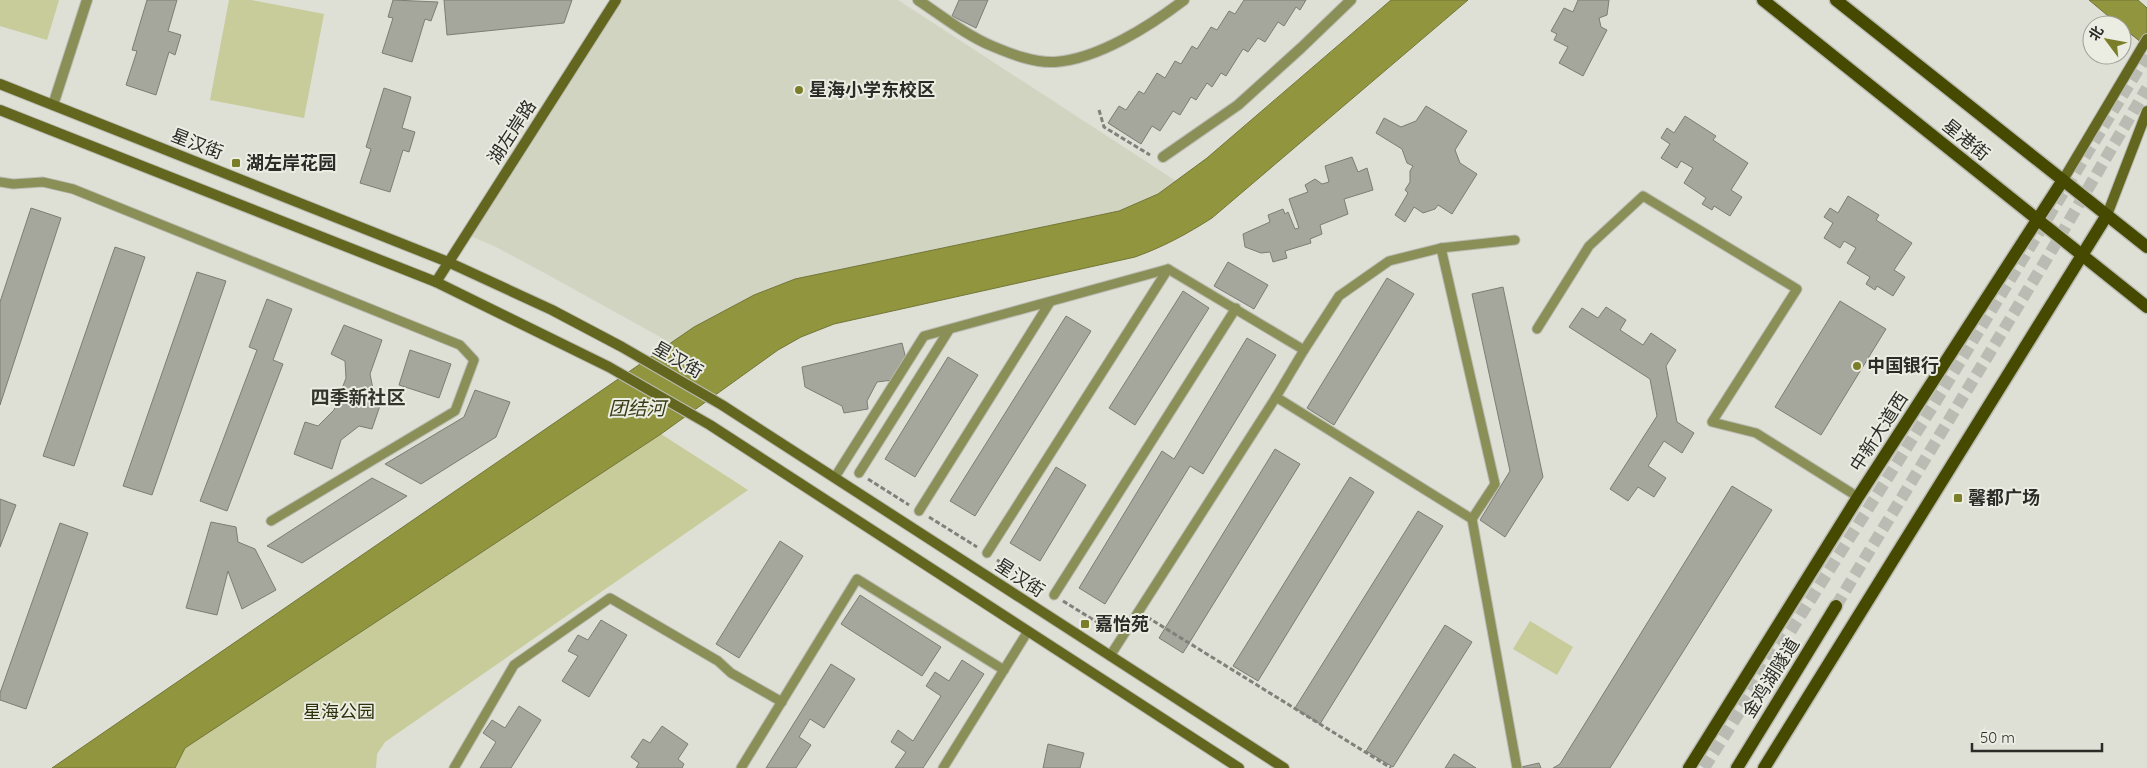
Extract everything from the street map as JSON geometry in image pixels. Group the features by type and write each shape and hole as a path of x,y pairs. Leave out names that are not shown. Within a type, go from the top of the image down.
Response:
{"main road":[{"name":"湖左岸路","path":"436,282 616,0"},
{"name":"星港街","path":"1763,0 2147,307"},
{"name":"星港街","path":"1836,0 2147,247"},
{"name":"中新大道西","path":"1689,768 1858,497 2063,180 2147,39"},
{"name":"星汉街","path":"0,84 448,262 543,306 622,347 722,404 1284,768"},
{"path":"0,110 436,282 609,366 710,425 1239,768"},
{"path":"1764,768 2107,215 2147,111"},
{"name":"金鸡湖隧道","path":"1737,768 1836,606"}],"street":[{"path":"53,105 87,0"},
{"path":"918,0 974,37 992,46 1039,61 1055,62 1075,58 1117,43 1158,20 1184,0"},
{"path":"1163,157 1238,104 1301,48 1350,0"}],"lane":[{"path":"0,182 12,184 43,182 74,189 460,345 474,360 454,411 271,521"},
{"path":"1537,329 1589,246 1643,196 1797,289 1712,422 1756,434 1858,497"},
{"path":"1110,656 1339,296 1389,261 1441,248 1515,240"},
{"path":"1441,248 1495,484 1472,519 1517,768"},
{"path":"835,477 924,336 1168,269 1304,350"},
{"path":"986,553 1168,269"},
{"path":"918,511 1050,302"},
{"path":"1054,595 1236,308"},
{"path":"859,473 949,330"},
{"path":"1276,397 1472,519"},
{"path":"741,768 857,579 1004,670"},
{"path":"454,768 514,665 610,598 718,661 731,673 782,702"},
{"path":"943,768 1028,631"}],"path":[{"path":"1099,110 1104,127 1150,155 1163,157"},
{"path":"1138,612 1392,768"}],"shaded area":[{"name":"星海小学东校区","path":"620,0 898,0 1176,181 1158,194 1119,211 795,279 754,295 694,327 671,343 496,247 468,235"}],"green space":[{"path":"0,0 59,0 47,40 0,26"},
{"path":"229,0 251,0 324,14 304,118 210,100"},
{"name":"星海公园","path":"661,434 748,490 385,742 377,754 376,768 175,768 185,748"},
{"path":"1530,621 1573,647 1557,675 1513,649"}],"water":[{"name":"团结河","path":"1391,0 1468,0 1212,218 1193,229 1135,257 834,324 801,337 778,350 661,434 185,748 175,768 52,768 694,327 754,295 795,279 1119,211 1158,194 1207,158"},
{"path":"2089,0 2138,0 2147,8 2147,47 2132,35 2132,15 2107,15"}],"building":[{"path":"147,0 177,0 168,31 181,35 175,55 169,52 156,95 126,85 137,51 132,50"},
{"path":"393,0 438,2 431,21 425,19 412,62 382,53 393,18 388,17"},
{"path":"444,0 572,0 564,23 447,35"},
{"path":"959,0 988,0 976,28 952,16"},
{"path":"1244,0 1306,0 1300,10 1296,7 1284,26 1278,22 1265,42 1258,38 1248,52 1243,49 1226,76 1221,73 1212,87 1207,83 1196,100 1191,97 1180,115 1173,111 1160,131 1152,126 1141,144 1108,123 1119,106 1126,110 1139,91 1144,94 1157,73 1165,78 1175,61 1181,64 1192,46 1197,49 1211,27 1217,30 1229,11 1235,14"},
{"path":"1578,0 1609,0 1607,15 1599,18 1601,27 1607,30 1583,76 1559,63 1568,47 1554,40 1557,34 1551,31 1564,8 1573,12"},
{"path":"384,88 411,97 402,128 415,132 409,152 403,150 390,192 360,183 371,149 366,147"},
{"path":"1426,106 1467,131 1455,150 1460,163 1477,174 1452,214 1438,205 1435,209 1423,213 1414,207 1405,222 1395,215 1408,193 1405,190 1410,182 1410,171 1413,166 1407,163 1402,149 1376,133 1384,118 1401,127 1416,121"},
{"path":"1685,116 1716,136 1713,140 1748,163 1731,190 1742,197 1730,216 1714,206 1712,210 1702,204 1706,198 1684,183 1693,168 1681,161 1677,168 1661,158 1670,144 1661,138 1667,128 1674,133"},
{"path":"1352,157 1358,172 1367,168 1373,190 1344,199 1348,214 1320,225 1322,234 1310,239 1311,243 1285,251 1287,258 1273,262 1270,252 1261,253 1245,247 1243,234 1270,222 1268,215 1283,209 1285,214 1288,212 1295,229 1299,228 1289,199 1308,192 1305,185 1315,179 1322,184 1329,182 1325,166"},
{"path":"1848,196 1879,215 1876,220 1912,243 1894,270 1905,277 1893,296 1877,286 1875,290 1866,284 1870,277 1847,263 1856,248 1844,241 1840,248 1824,238 1833,223 1824,217 1830,208 1838,213"},
{"path":"31,208 61,218 0,405 0,302"},
{"path":"115,247 145,257 74,466 43,456"},
{"path":"1228,262 1268,285 1254,309 1214,286"},
{"path":"197,272 226,281 152,495 123,486"},
{"path":"1387,278 1414,294 1334,425 1307,408"},
{"path":"1503,287 1543,477 1505,537 1480,520 1510,471 1472,294"},
{"path":"1183,291 1209,308 1135,425 1109,408"},
{"path":"267,299 292,309 273,360 283,364 227,511 200,501 257,350 249,347"},
{"path":"1840,301 1886,329 1821,435 1775,407"},
{"path":"1606,307 1626,320 1620,330 1643,345 1651,333 1676,350 1666,366 1677,422 1694,433 1682,453 1664,441 1648,466 1666,478 1654,497 1638,487 1628,501 1610,489 1657,416 1650,379 1569,327 1582,308 1598,318"},
{"path":"1066,316 1091,331 975,516 950,501"},
{"path":"344,325 382,340 370,374 374,394 383,397 372,429 359,426 341,440 332,469 294,454 305,422 318,426 334,410 346,378 345,361 331,354"},
{"path":"1247,338 1276,355 1203,474 1190,466 1105,604 1079,588 1162,451 1174,459"},
{"path":"902,343 906,359 893,380 877,382 867,401 868,409 844,413 842,406 805,387 802,367"},
{"path":"410,350 451,364 439,398 399,385"},
{"path":"948,357 978,375 915,477 885,459"},
{"path":"475,390 510,402 496,437 421,484 385,464 464,417"},
{"path":"1275,449 1300,464 1183,653 1159,638"},
{"path":"1056,467 1086,485 1040,561 1010,543"},
{"path":"1350,477 1374,492 1258,681 1233,666"},
{"path":"372,478 407,496 302,563 267,546"},
{"path":"1732,486 1772,510 1610,768 1553,768 1560,764"},
{"path":"0,499 16,505 0,547"},
{"path":"1418,511 1443,526 1320,724 1295,708"},
{"path":"211,522 236,527 238,542 255,549 276,590 242,609 228,571 217,615 186,608"},
{"path":"60,523 88,533 26,709 0,700 0,693"},
{"path":"780,541 803,556 739,658 716,644"},
{"path":"860,595 941,647 922,676 841,624"},
{"path":"601,620 627,635 589,697 562,681 578,656 568,651 578,635 588,640"},
{"path":"1445,625 1472,642 1393,767 1366,751"},
{"path":"962,660 984,674 923,768 895,768 906,752 891,742 898,730 913,741 941,696 926,686 935,672 949,681"},
{"path":"831,664 855,679 824,728 810,719 799,737 811,745 796,768 766,768"},
{"path":"519,706 541,720 511,768 480,768 496,742 483,733 492,720 505,728"},
{"path":"662,726 688,744 678,759 684,764 682,768 636,768 639,763 631,757 643,739 650,743"},
{"path":"1048,744 1084,753 1080,768 1043,768"},
{"path":"1454,754 1476,768 1445,768"},
{"path":"1539,763 1541,768 1517,768"}],"tunnel":[{"path":"1704,768 1933,406 2147,55"},
{"path":"1836,606 2049,255 2147,88"}],"place":[{"name":"星海小学东校区","path":"799,90"},
{"name":"湖左岸花园","path":"236,163"},
{"name":"中国银行","path":"1857,366"},
{"name":"馨都广场","path":"1958,498"},
{"name":"嘉怡苑","path":"1085,624"}],"district":[{"name":"四季新社区","path":"358,397"}]}
